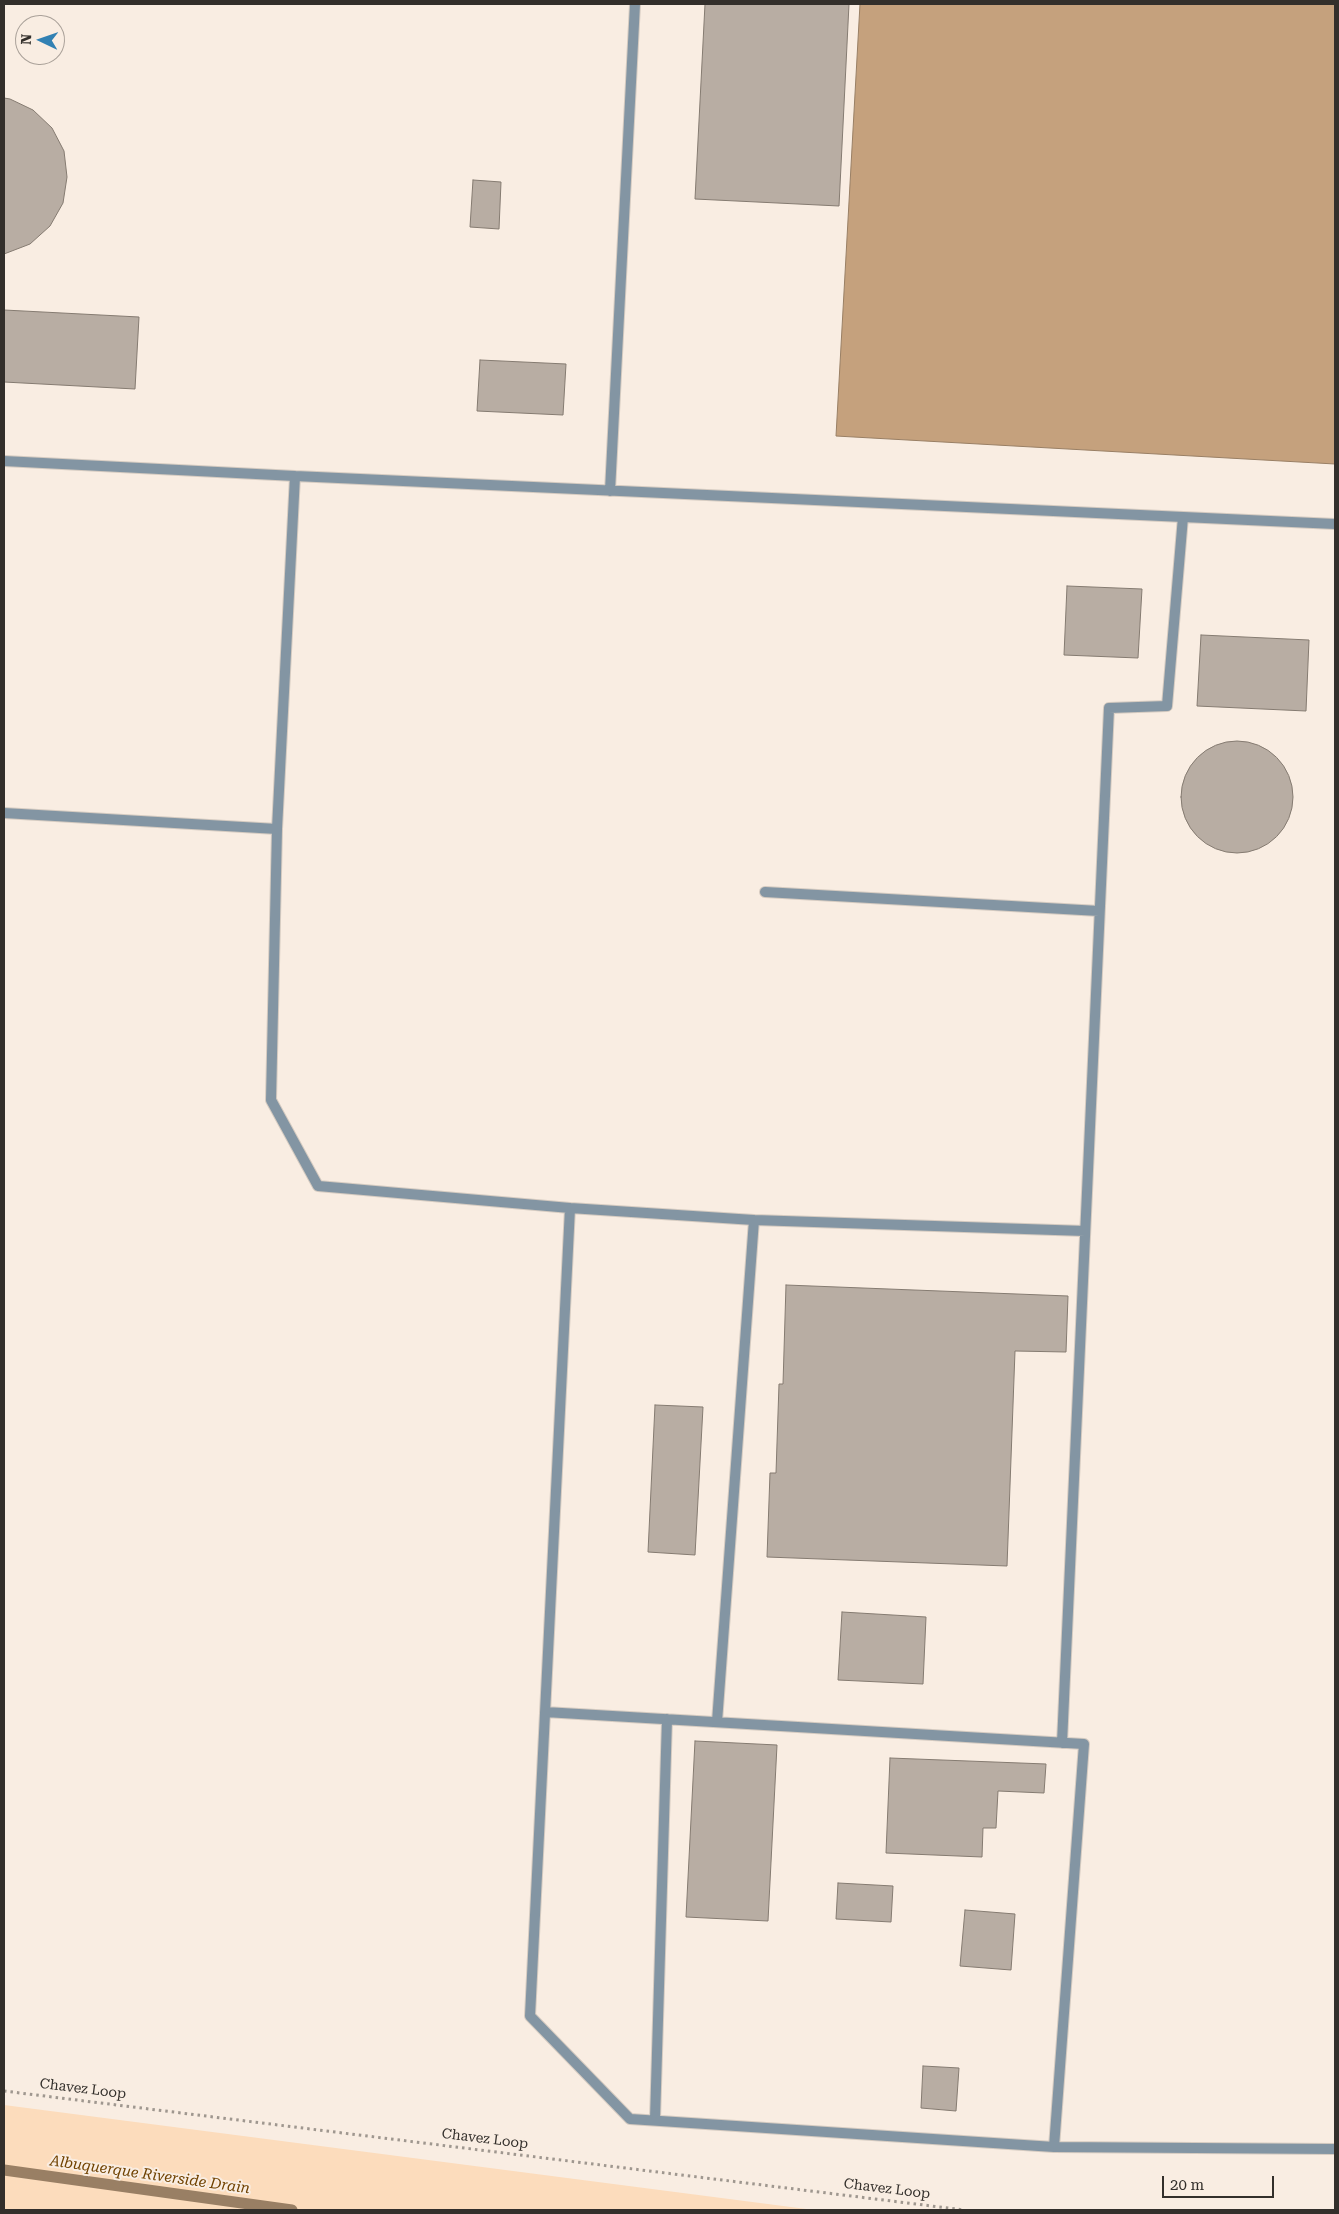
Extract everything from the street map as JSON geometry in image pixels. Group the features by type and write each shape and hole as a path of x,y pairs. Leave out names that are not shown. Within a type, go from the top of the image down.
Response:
{"lane":[{"path":"610,491 635,4"},
{"path":"4,461 1335,524"},
{"path":"295,476 277,829 271,1100 318,1186 570,1208 754,1220 1085,1231"},
{"path":"1062,1742 1109,708 1168,706 1183,517"},
{"path":"4,813 277,829"},
{"path":"765,892 1099,912"},
{"path":"570,1208 530,2016 630,2119 1054,2147 1335,2149"},
{"path":"717,1722 754,1220"},
{"path":"545,1712 1084,1744 1054,2147"},
{"path":"655,2120 667,1719"}],"path":[{"name":"Chavez Loop","path":"4,2091 964,2210"}],"shaded area":[{"path":"860,4 1335,4 1335,464 836,436"},
{"path":"4,2105 814,2210 4,2210"}],"building":[{"path":"705,4 849,4 839,206 695,199"},
{"path":"4,98 33,110 52,128 64,151 67,177 63,203 50,226 30,244 4,254"},
{"path":"473,180 501,182 499,229 470,227"},
{"path":"4,310 139,317 135,389 4,382"},
{"path":"480,360 566,364 563,415 477,411"},
{"path":"1067,586 1142,589 1138,658 1064,655"},
{"path":"1201,635 1309,640 1306,711 1197,706"},
{"path":"1237,741 1248,742 1258,746 1276,758 1288,776 1292,786 1292,808 1288,818 1276,836 1258,848 1248,852 1237,853 1226,852 1216,848 1198,836 1186,818 1182,808 1181,797 1182,786 1186,776 1198,758 1216,746 1226,742"},
{"path":"786,1285 1068,1296 1066,1352 1015,1351 1007,1566 767,1557 770,1473 776,1473 779,1384 783,1384"},
{"path":"655,1405 703,1407 695,1555 648,1552"},
{"path":"842,1612 926,1617 923,1684 838,1680"},
{"path":"695,1741 777,1745 768,1921 686,1917"},
{"path":"890,1758 1046,1764 1044,1793 998,1791 996,1828 983,1828 982,1857 886,1853"},
{"path":"838,1883 893,1886 891,1922 836,1919"},
{"path":"965,1910 1015,1914 1011,1970 960,1966"},
{"path":"923,2066 959,2068 956,2111 921,2108"}],"waterway":[{"name":"Albuquerque Riverside Drain","path":"4,2170 292,2210"}]}
